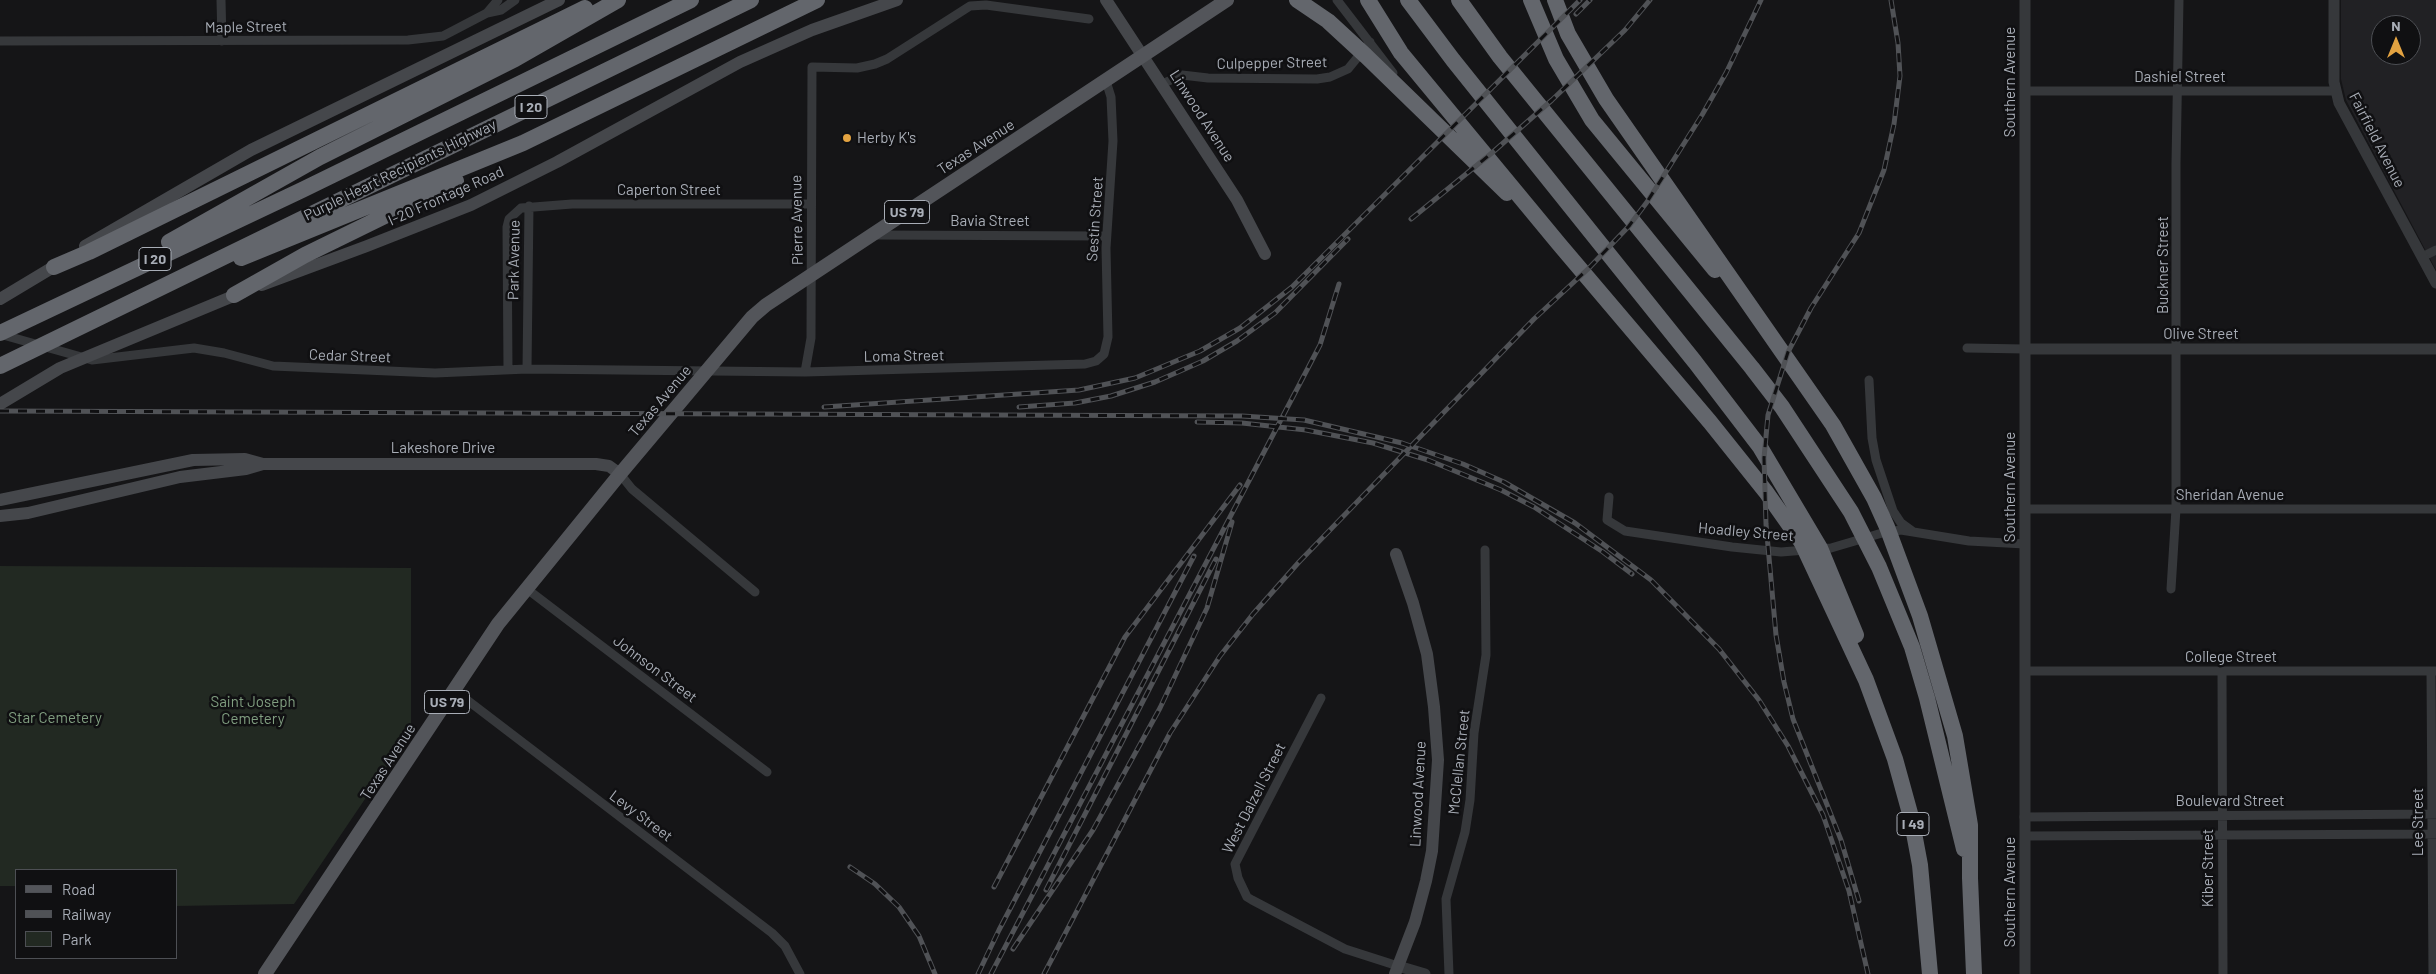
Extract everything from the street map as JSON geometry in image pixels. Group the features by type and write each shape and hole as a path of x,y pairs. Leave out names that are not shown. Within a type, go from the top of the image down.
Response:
{"highway":[{"path":"54,267 89,252 600,0"},
{"path":"44,312 320,158 515,59 618,0"},
{"name":"Purple Heart Recipients Highway","path":"3,332 691,0"},
{"name":"Purple Heart Recipients Highway","path":"0,366 751,0"},
{"path":"234,295 314,251 458,180 523,143 817,0"},
{"path":"1297,0 1328,21 1366,56 1560,244"},
{"path":"1368,0 1401,52 1710,422 1782,513 1802,543 1866,680"},
{"path":"1408,0 1452,60 1695,362 1760,448 1810,528 1833,577 1859,645 1866,680"},
{"path":"1459,0 1500,56 1782,407 1851,512 1879,568 1912,647 1951,789 1970,878"},
{"path":"1531,0 1556,59 1592,120 1800,375"},
{"path":"1555,0 1579,56 1606,99 1800,375 1833,425 1874,498 1920,616 1955,736 1970,825 1974,974"},
{"path":"118,307 523,143"},
{"name":"I 49","path":"1866,680 1896,759 1911,817 1925,903 1930,974"}],"main road":[{"path":"0,299 54,267 71,254 251,150 559,0"},
{"name":"I-20 Frontage Road","path":"0,404 60,368 96,351 234,295 367,246 470,205 557,162 740,62 812,30 897,0"},
{"name":"Linwood Avenue","path":"1106,0 1237,200 1265,254"},
{"name":"Texas Avenue","path":"265,974 498,624 620,474 758,311 1227,0"},
{"name":"Lakeshore Drive","path":"0,500 174,462 245,459 263,464 596,464 609,466 620,474"},
{"name":"Lakeshore Drive","path":"0,516 28,512 180,477 246,469 263,464"},
{"name":"Linwood Avenue","path":"1396,554 1413,602 1427,654 1438,760 1432,851 1420,906 1396,970"}],"street":[{"path":"221,0 222,41"},
{"path":"488,13 498,0"},
{"path":"488,13 501,10 515,0"},
{"path":"1337,0 1396,78"},
{"name":"Southern Avenue","path":"2025,0 2024,817 2026,974"},
{"name":"Buckner Street","path":"2171,589 2176,509 2176,163 2179,91 2179,0"},
{"name":"Fairfield Avenue","path":"2334,0 2336,91 2339,104 2422,257 2432,268 2436,283"},
{"name":"Pierre Avenue","path":"805,372 810,346 812,67 857,68 875,64 887,59 970,6 986,5 1089,19"},
{"name":"Maple Street","path":"0,41 222,41 433,38 443,36 488,13"},
{"name":"Culpepper Street","path":"1162,84 1170,78 1182,75 1208,78 1317,79 1330,77 1348,69 1370,42"},
{"name":"Sestin Street","path":"1100,358 1106,350 1108,337 1105,273 1113,141 1111,97 1106,81"},
{"name":"Dashiel Street","path":"2025,91 2336,91"},
{"name":"Caperton Street","path":"529,206 810,204"},
{"name":"Park Avenue","path":"508,370 507,227 514,212 529,206 527,369"},
{"name":"Bavia Street","path":"873,235 1106,236"},
{"path":"2422,257 2436,250"},
{"name":"Cedar Street","path":"3,332 92,360 194,348 284,367 454,373 527,369 707,370"},
{"name":"Olive Street","path":"1967,348 2436,348"},
{"name":"Loma Street","path":"707,370 805,372 1070,366 1091,363 1100,358"},
{"path":"1869,380 1872,438 1876,460 1893,511 1902,523 1913,532"},
{"path":"620,474 632,489 755,592"},
{"name":"Hoadley Street","path":"1608,497 1607,520 1624,531 1781,552 1831,548 1882,533 1901,530 1969,541 2025,544"},
{"name":"Sheridan Avenue","path":"2025,509 2436,509"},
{"name":"McClellan Street","path":"1449,974 1446,899 1466,832 1474,733 1486,655 1485,550"},
{"name":"Johnson Street","path":"527,589 767,772"},
{"name":"College Street","path":"2025,671 2434,671"},
{"name":"Kiber Street","path":"2222,671 2223,974"},
{"name":"Lee Street","path":"2433,974 2434,671"},
{"name":"Levy Street","path":"454,690 772,933 785,946 800,974"},
{"name":"West Dalzell Street","path":"1321,698 1235,864 1238,878 1247,897 1252,900 1345,949 1396,970"},
{"name":"Boulevard Street","path":"2024,817 2434,814"},
{"path":"2025,836 2434,834"},
{"path":"1396,970 1425,974"}],"shaded area":[{"path":"2341,0 2436,0 2436,270 2346,100 2341,79"}],"green space":[{"name":"Saint Joseph Cemetery","path":"0,566 411,568 411,731 294,904 178,906 178,869 15,869 15,886 0,886"}],"railway":[{"path":"824,407 1079,390 1135,378 1200,351 1240,328 1292,287 1580,0"},
{"path":"1576,14 1590,0"},
{"path":"1411,219 1493,152 1552,100 1625,30 1650,0"},
{"path":"1044,974 1170,733 1220,656 1253,614 1299,562 1534,319 1589,268 1629,226 1647,202 1702,115 1726,73 1761,0"},
{"path":"1859,901 1841,840 1793,719 1784,682 1776,635 1766,524 1764,458 1768,415 1788,352 1811,308 1859,233 1884,170 1894,124 1900,76 1898,43 1891,0"},
{"path":"1019,407 1075,403 1111,396 1155,382 1203,361 1237,341 1275,313 1348,239"},
{"path":"991,974 1320,345 1339,284"},
{"path":"0,411 1242,416 1304,420 1402,443 1463,464 1504,482 1575,523 1651,580 1719,649 1759,700 1788,746 1823,815 1849,891 1868,974"},
{"path":"1197,422 1242,423 1306,430 1373,443 1428,460 1501,490 1534,507 1603,552 1632,574"},
{"path":"994,887 1125,637 1240,485"},
{"path":"1013,949 1093,830 1160,708 1207,608 1232,522"},
{"path":"978,974 999,930 1194,556"},
{"path":"1046,890 1216,559"},
{"path":"850,867 875,884 899,907 919,936 935,974"}],"place":[{"name":"Herby K's","path":"847,138"}],"park label":[{"name":"Star Cemetery","path":"55,718"}]}
